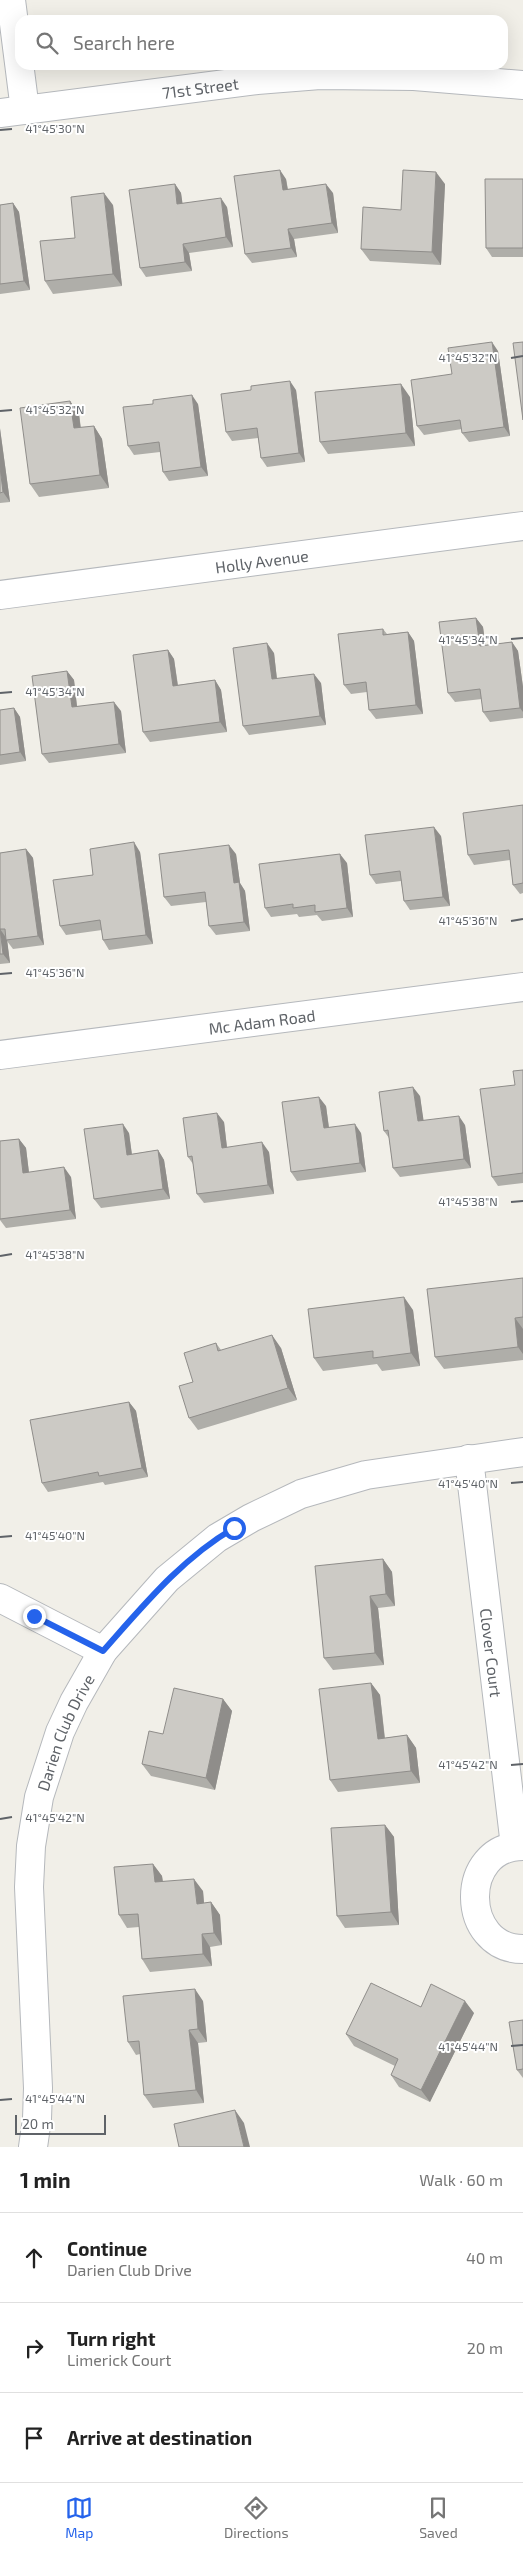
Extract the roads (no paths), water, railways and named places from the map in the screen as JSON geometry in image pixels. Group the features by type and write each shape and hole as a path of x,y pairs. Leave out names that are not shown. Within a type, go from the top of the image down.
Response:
{"street":[{"path":"11,0 13,112"},
{"name":"71st Street","path":"13,112 257,80 320,75 414,76 523,85"},
{"name":"Holly Avenue","path":"0,595 523,526"},
{"name":"Mc Adam Road","path":"0,1055 523,986"},
{"name":"Darien Club Drive","path":"33,2147 37,2119 38,2088 29,1887 31,1846 39,1797 60,1732 74,1702 103,1651 167,1579 217,1538 251,1518 328,1484 366,1475 523,1452"},
{"name":"Clover Court","path":"469,1459 519,1846 496,1854 482,1868 474,1887 474,1908 482,1927 497,1941 516,1949 523,1949"},
{"path":"0,1598 103,1651"}]}
